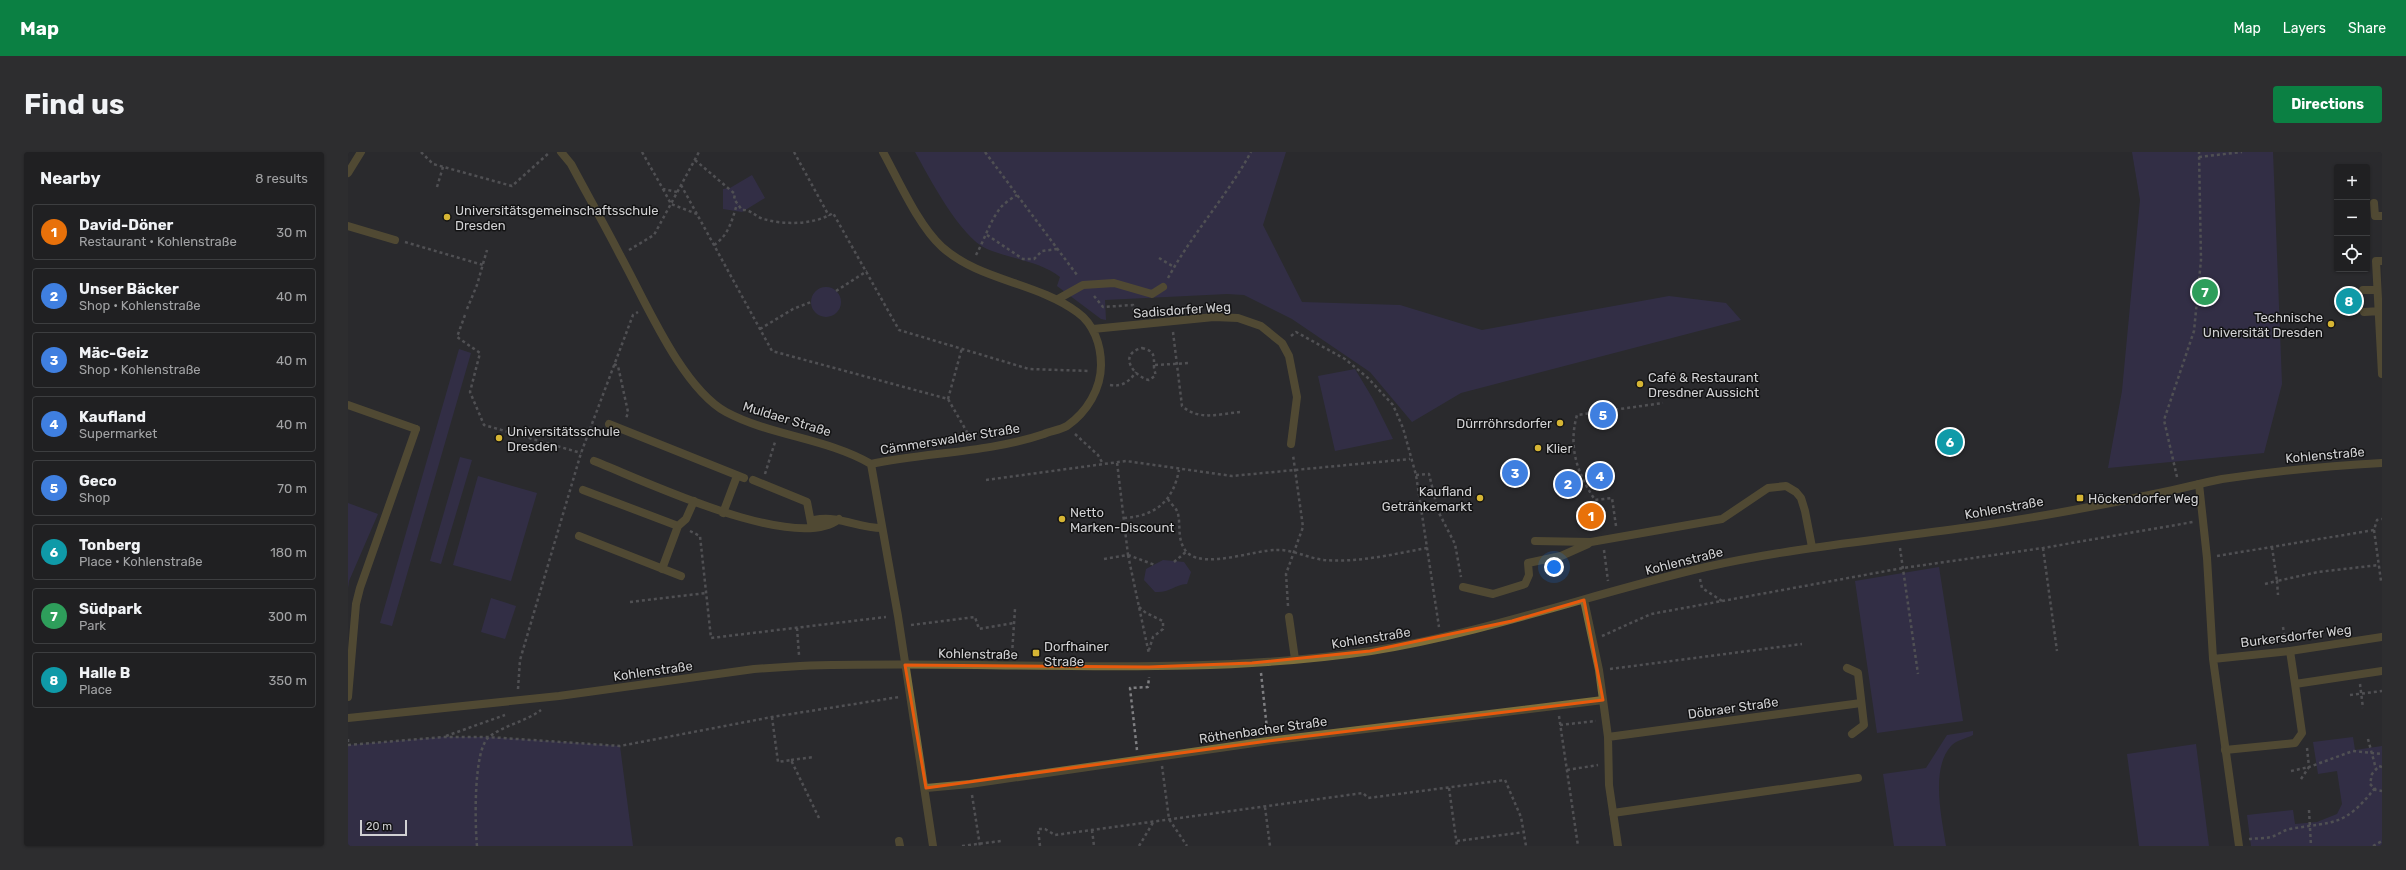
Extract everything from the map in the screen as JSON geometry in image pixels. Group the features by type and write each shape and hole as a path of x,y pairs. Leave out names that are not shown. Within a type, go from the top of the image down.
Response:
{"street":[{"path":"348,173 361,152"},
{"name":"Muldaer Straße","path":"561,152 571,164 684,370 708,399 743,420 850,451 871,464"},
{"name":"Cämmerswalder Straße","path":"871,464 901,457 978,449 1025,440 1066,426 1090,403 1100,382 1101,372 1101,350 1092,329 1079,313 1058,299 969,266 942,246 925,226 883,152"},
{"path":"2374,203 2375,216 2382,216"},
{"path":"348,226 395,240"},
{"path":"2382,261 2376,261 2376,290 2379,311 2382,374"},
{"path":"1058,299 1083,285 1114,283 1152,294 1163,287"},
{"path":"2363,290 2376,290"},
{"path":"2364,312 2379,311"},
{"name":"Sadisdorfer Weg","path":"1092,329 1171,321 1238,318 1261,326 1282,343 1289,356 1297,398 1291,444"},
{"path":"348,405 416,429 360,588 356,604 348,697"},
{"path":"609,424 741,477 723,513"},
{"path":"594,461 694,500 723,513 781,528 812,528"},
{"name":"Kohlenstraße","path":"348,718 518,701 754,669 800,666 905,665 1149,667 1295,660 1370,651 1441,638 1512,621 1698,569 1812,547 1978,526 2199,484 2284,470 2382,463"},
{"path":"871,464 926,788 933,846"},
{"path":"753,480 807,502 812,528"},
{"path":"2199,484 2207,558 2213,659 2239,843"},
{"path":"1536,541 1603,541 1722,519 1768,488 1786,486 1796,492 1801,498 1812,547"},
{"path":"583,490 678,526"},
{"path":"662,568 678,526 686,519 694,500"},
{"path":"812,528 814,520 832,517 866,528 882,528"},
{"path":"579,536 680,576"},
{"path":"1463,587 1493,594 1524,584 1529,575 1528,563 1561,556 1591,542"},
{"path":"1584,600 1599,670 1606,719 1608,763 1618,846"},
{"path":"1289,617 1295,660"},
{"name":"Burkersdorfer Weg","path":"2213,659 2290,650 2382,636"},
{"path":"2225,750 2295,742 2302,733 2290,650"},
{"path":"1847,668 1858,673 1864,725 1852,734"},
{"path":"2295,684 2382,671"},
{"name":"Röthenbacher Straße","path":"926,788 970,784 1268,741 1603,700"},
{"name":"Döbraer Straße","path":"1608,737 1861,703"},
{"path":"1613,813 1858,778"}],"path":[{"path":"421,152 433,164 512,186 550,152"},
{"path":"642,152 671,204 698,214"},
{"path":"620,255 654,234 699,152"},
{"path":"794,152 829,216"},
{"path":"985,152 1083,285 1103,307 1133,305"},
{"path":"1163,287 1181,254 1234,183 1251,152"},
{"path":"2179,488 2164,420 2194,331 2201,260 2199,152"},
{"path":"2199,156 2242,152"},
{"path":"695,160 717,180 730,188 735,194 734,200 742,210 747,209 755,216 769,220 814,222 833,213 867,271 898,330 1029,369 1101,372"},
{"path":"437,187 443,166"},
{"path":"680,185 698,214 772,351 948,399 978,449"},
{"path":"663,189 677,192"},
{"path":"969,266 987,235 990,223 1002,206 1017,195"},
{"path":"714,245 722,240 727,232 737,204"},
{"path":"987,235 1023,258 1034,259 1042,251 1057,249"},
{"path":"395,240 483,265"},
{"path":"467,309 487,250"},
{"path":"1159,258 1174,267"},
{"path":"836,291 867,271"},
{"path":"760,329 793,309 811,302"},
{"path":"465,315 457,337 480,353 470,392 484,425 581,452"},
{"path":"443,737 516,711 518,701 520,660 581,452 633,315"},
{"path":"1171,321 1182,406 1189,412 1202,416 1240,412"},
{"path":"1296,332 1345,360 1368,378 1392,405 1404,428 1410,459 1416,476 1441,638"},
{"path":"948,399 962,348"},
{"path":"1136,350 1149,350 1154,354 1155,365 1155,376 1149,380 1131,368 1129,361 1131,354 1136,350"},
{"path":"1155,365 1190,363"},
{"path":"614,364 618,366 628,412 623,430"},
{"path":"1100,382 1120,385 1127,382 1136,372"},
{"path":"1615,517 1612,498 1595,500 1576,466 1573,439 1577,415 1662,403"},
{"path":"1082,442 1098,455 1103,464"},
{"path":"1287,597 1286,574 1302,527 1296,470 1291,444"},
{"path":"769,463 774,446"},
{"path":"986,480 1126,461 1179,470 1232,476 1410,459"},
{"path":"1117,462 1128,555"},
{"path":"1124,518 1147,515 1168,499 1173,490 1179,470"},
{"path":"1416,476 1429,474 1438,511 1455,544 1463,587"},
{"path":"1168,499 1177,512 1179,535 1187,551 1196,558 1207,559 1277,549 1323,560 1338,560 1427,548"},
{"path":"2381,582 2374,530 2377,520 2382,519"},
{"path":"1593,640 1651,614 1903,568 2043,548 2203,520"},
{"path":"678,526 700,536 711,638 898,616"},
{"path":"2207,558 2374,530"},
{"path":"1898,535 1918,674"},
{"path":"1603,541 1609,593"},
{"path":"2272,547 2278,595"},
{"path":"2043,548 2057,651"},
{"path":"1174,562 1187,551"},
{"path":"1104,559 1128,555 1155,565"},
{"path":"2378,557 2382,555"},
{"path":"2265,584 2318,572 2379,565"},
{"path":"1698,569 1702,588 1723,601"},
{"path":"630,602 706,592"},
{"path":"1138,606 1146,613 1163,621 1164,624 1163,629 1153,637 1149,650"},
{"path":"1012,651 1015,609"},
{"path":"899,626 975,617 979,629 1014,623"},
{"path":"797,628 800,666"},
{"path":"1599,670 1802,644"},
{"path":"1260,662 1268,741"},
{"path":"2359,674 2363,708"},
{"path":"2350,695 2382,691"},
{"path":"348,739 348,745 443,737 488,737 620,746 772,718 910,696"},
{"path":"1557,705 1578,846"},
{"path":"477,846 474,796 483,745 488,737 531,718 542,709"},
{"path":"772,718 776,762 814,757"},
{"path":"1560,725 1606,719"},
{"path":"2299,737 2306,743 2309,767 2301,779"},
{"path":"2368,739 2376,769"},
{"path":"2291,771 2309,767 2353,751 2370,751 2382,754"},
{"path":"1161,756 1169,819 1187,846"},
{"path":"791,760 819,818"},
{"path":"1567,770 1608,763"},
{"path":"2382,767 2376,769 2372,774 2370,784 2374,788 2382,791"},
{"path":"1040,846 1038,829 1045,829 1055,835 1169,819 1176,820 1363,793 1368,798 1505,780 1521,817 1526,846"},
{"path":"970,784 980,845"},
{"path":"1449,788 1457,846"},
{"path":"2239,843 2272,837 2288,829 2310,827 2344,819 2359,808 2374,788"},
{"path":"1265,807 1270,846"},
{"path":"2309,810 2311,846"},
{"path":"1139,846 1154,821"},
{"path":"1092,830 1094,846"},
{"path":"1456,841 1524,832"},
{"path":"962,846 980,845 1001,841"},
{"path":"2372,846 2382,841"}],"highlighted area":[{"path":"1584,600 1603,700 1268,741 926,788 905,665 1149,667 1252,663 1370,651 1512,621"}],"shaded area":[{"path":"915,152 1286,152 1263,225 1302,302 1400,305 1482,330 1669,296 1726,303 1741,320 1461,393 1412,422 1370,372 1292,319 1244,295 1227,294 1105,300 1106,320 1101,319 1057,286 1060,277 1044,267 987,249 977,242 956,220 928,176"},
{"path":"2132,152 2273,152 2282,384 2264,453 2108,468 2122,391 2140,200"},
{"path":"752,175 765,198 742,212 723,209 723,189 730,188"},
{"path":"826,287 832,288 840,296 840,308 832,316 826,317 820,316 812,308 811,302 812,296 820,288"},
{"path":"459,349 471,353 392,626 380,623"},
{"path":"1355,369 1373,399 1393,439 1335,451 1318,376"},
{"path":"460,457 472,460 441,564 430,561"},
{"path":"478,476 537,493 511,581 453,565"},
{"path":"348,503 378,514 349,581 348,588"},
{"path":"1163,560 1184,562 1191,572 1187,584 1160,592 1155,592 1144,580 1146,569"},
{"path":"1939,567 1963,721 1877,733 1855,581"},
{"path":"491,598 516,606 505,639 481,632"},
{"path":"1973,731 1973,735 1958,741 1951,746 1945,756 1941,768 1939,794 1946,846 1894,846 1883,774 1926,768 1947,735"},
{"path":"443,737 488,737 620,746 633,846 348,846 348,745"},
{"path":"2353,737 2355,750 2382,746 2382,846 2251,846 2247,815 2293,810 2295,824 2317,822 2337,814 2342,804 2337,771 2318,774 2313,742"},
{"path":"2196,744 2209,846 2139,846 2127,754"}],"place":[{"name":"Universitätsgemeinschaftsschule Dresden","path":"447,217"},
{"name":"Südpark","path":"2205,292"},
{"name":"Halle B","path":"2349,301"},
{"name":"Technische Universität Dresden","path":"2331,324"},
{"name":"Café & Restaurant Dresdner Aussicht","path":"1640,384"},
{"name":"Geco","path":"1603,415"},
{"name":"Dürrröhrsdorfer","path":"1560,423"},
{"name":"Universitätsschule Dresden","path":"499,438"},
{"name":"Tonberg","path":"1950,442"},
{"name":"Klier","path":"1538,448"},
{"name":"Mäc-Geiz","path":"1515,473"},
{"name":"Kaufland","path":"1600,476"},
{"name":"Unser Bäcker","path":"1568,484"},
{"name":"Kaufland Getränkemarkt","path":"1480,498"},
{"name":"Höckendorfer Weg","path":"2080,498"},
{"name":"David-Döner","path":"1591,516"},
{"name":"Netto Marken-Discount","path":"1062,519"},
{"name":"Dorfhainer Straße","path":"1036,653"}]}
